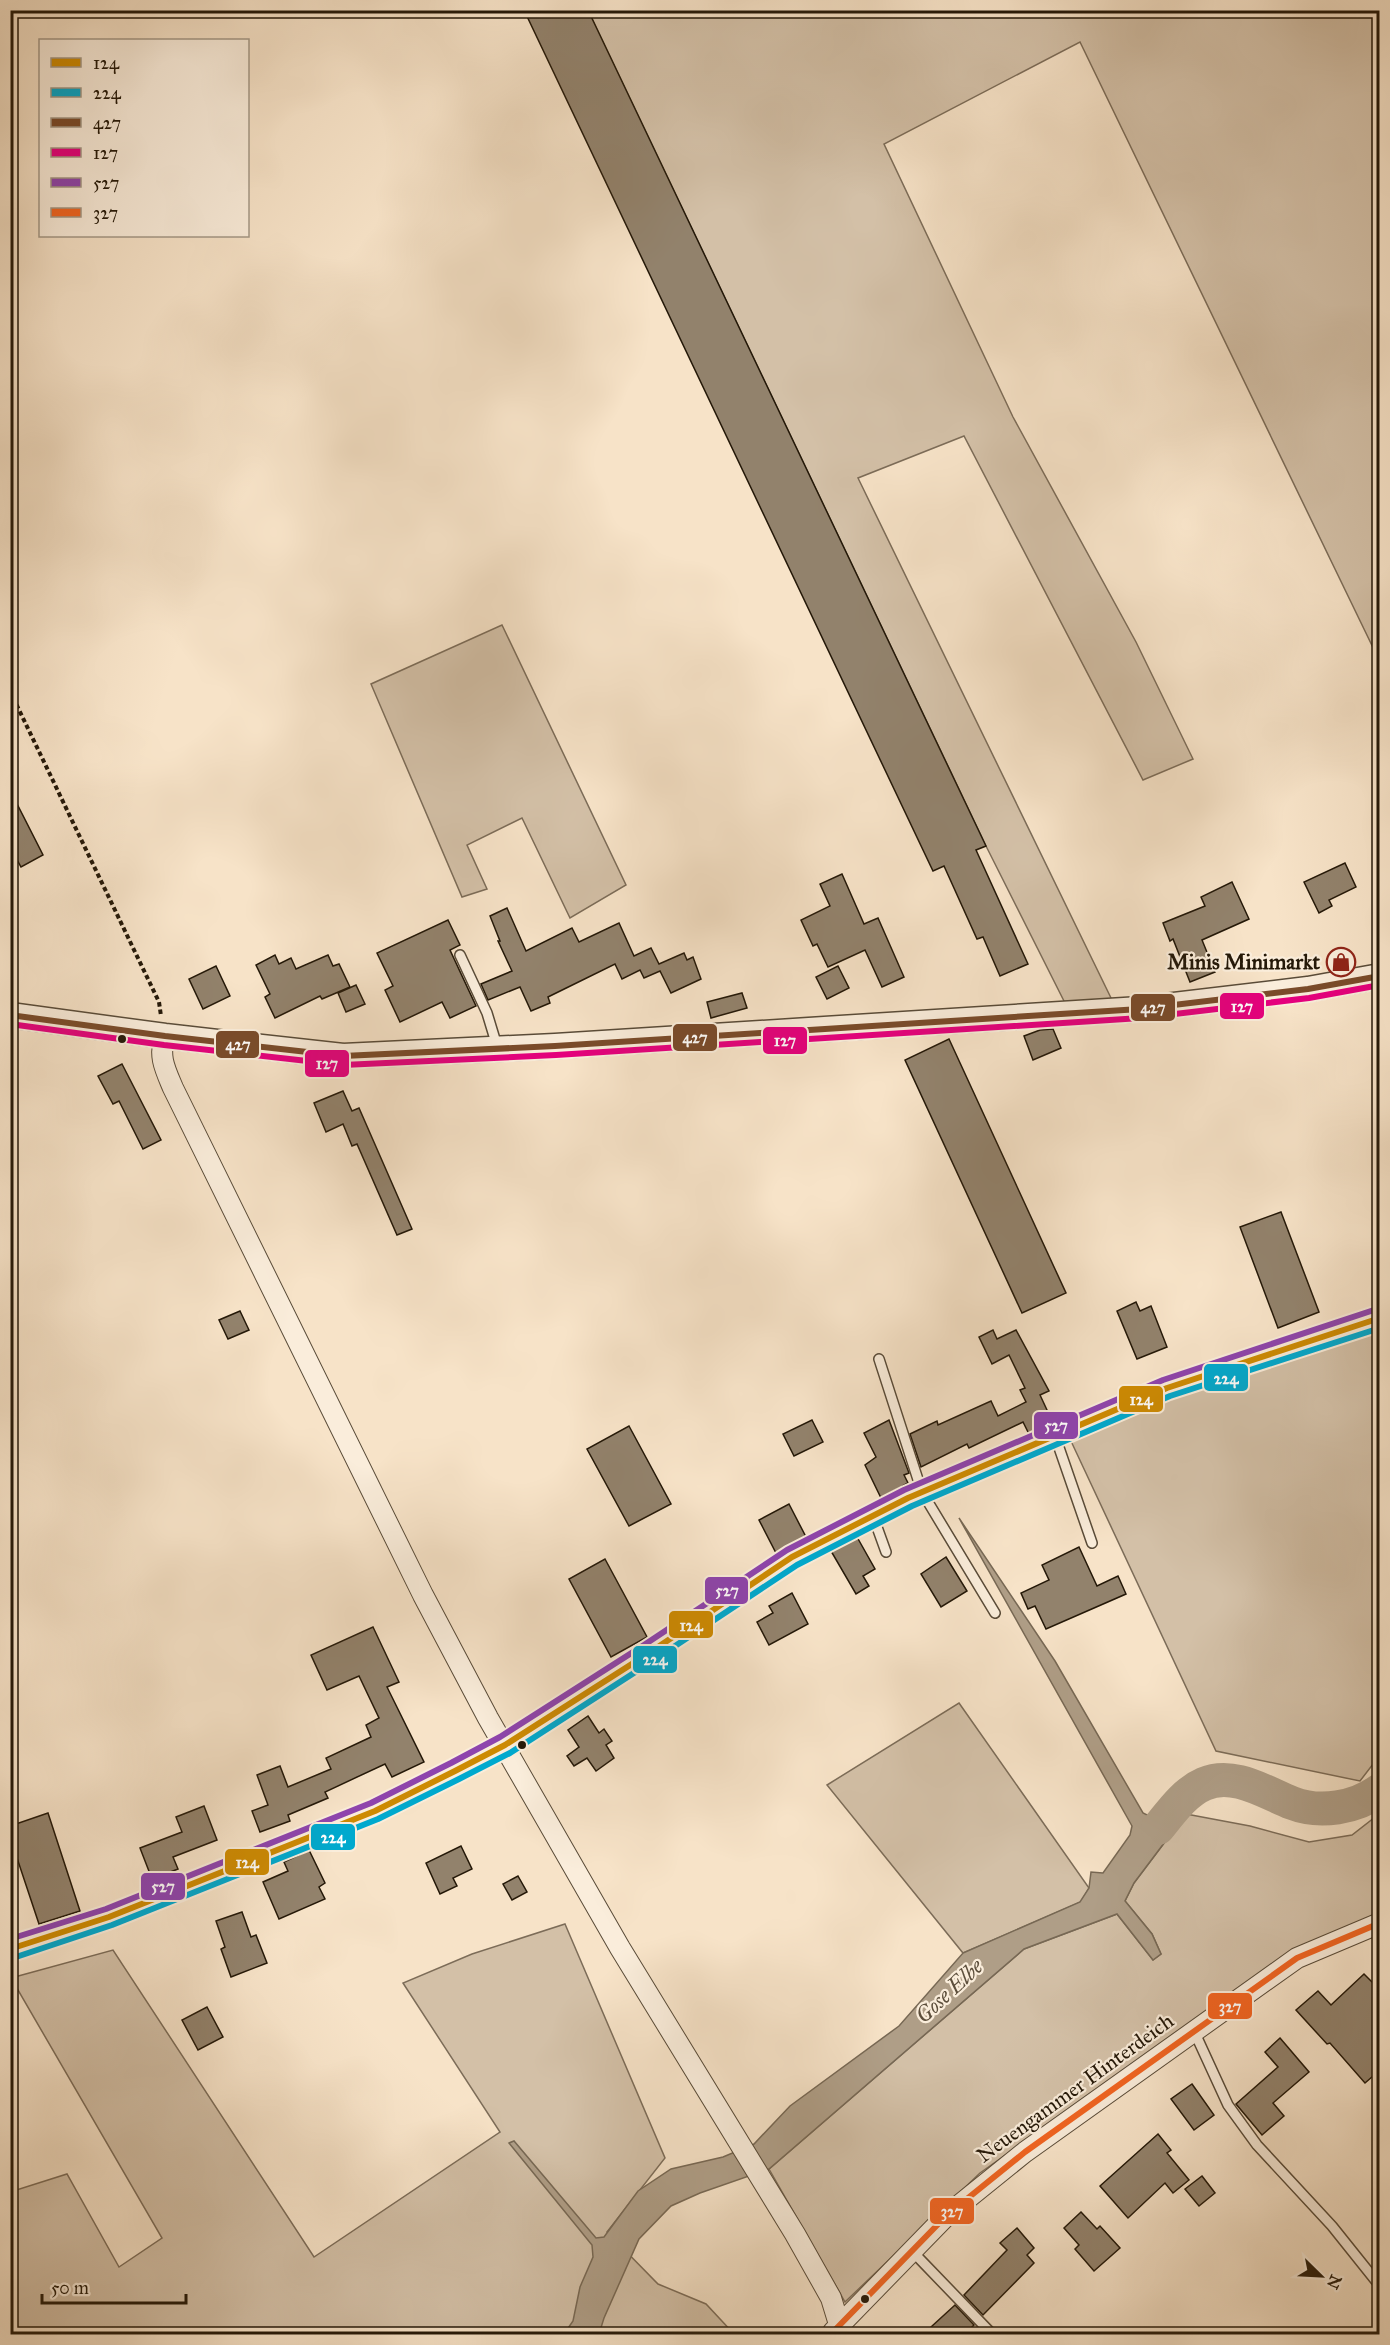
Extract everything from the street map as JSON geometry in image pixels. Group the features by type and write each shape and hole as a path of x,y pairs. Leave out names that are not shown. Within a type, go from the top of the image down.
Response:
{"street":[{"path":"10,1015 165,1036 343,1056 497,1049 1140,1009 1308,989 1380,976"},
{"path":"165,1036 160,1048 162,1062 178,1098 423,1595 488,1718 505,1744 620,1948 765,2183 820,2278 831,2298 838,2331"},
{"path":"10,1949 109,1917 375,1811 505,1744 649,1653 792,1557 922,1492 1167,1388 1380,1318"},
{"name":"Neuengammer Hinterdeich","path":"838,2331 947,2215 1025,2152 1297,1958 1380,1923"}],"lane":[{"path":"460,955 487,1013 497,1049"},
{"path":"879,1359 922,1492 995,1613"},
{"path":"1055,1436 1092,1544"},
{"path":"873,1516 886,1551"},
{"path":"1194,2031 1228,2105 1251,2137 1332,2226 1380,2286"},
{"path":"912,2251 992,2334"}],"path":[{"path":"10,691 159,1002 165,1036"}],"shaded area":[{"path":"588,11 1379,11 1379,660 1080,42 884,144 1013,417 1136,642 1193,759 1143,780 964,436 858,478 1112,1000 1065,1003 986,846"},
{"path":"502,625 626,885 570,918 522,818 467,845 487,889 462,897 371,684"},
{"path":"1379,1332 1380,1755 1360,1781 1216,1751 1070,1439 1170,1398"},
{"path":"959,1703 1089,1888 1081,1902 963,1953 827,1785"},
{"path":"1186,1814 1250,1826 1309,1842 1352,1835 1379,1814 1379,1916 1299,1947 980,2173 845,2302 769,2169 1024,1949 1117,1914 1153,1960 1161,1954 1152,1934 1125,1901 1134,1883"},
{"path":"565,1924 665,2158 607,2232 658,2284 706,2304 734,2334 11,2334 10,2192 67,2174 119,2267 162,2238 11,1978 113,1950 314,2257 500,2132 403,1983 472,1954"}],"water":[{"path":"959,1518 1055,1661 1143,1813 1149,1816 1190,1793 1186,1814 1134,1883 1125,1901 1152,1934 1161,1954 1153,1960 1117,1914 1024,1949 769,2169 700,2193 671,2206 639,2239 599,2334 564,2334 573,2321 580,2287 593,2257 592,2245 509,2143 514,2141 596,2238 604,2237 638,2191 671,2169 723,2157 754,2144 790,2106 899,2026 963,1953 1080,1902 1089,1888 1091,1872 1103,1873 1130,1835 1132,1826"}],"building":[{"path":"524,10 588,10 986,846 976,850 1028,964 1000,976 983,937 977,939 944,866 933,871"},
{"path":"10,790 43,855 21,867 10,847"},
{"path":"1345,863 1356,887 1329,900 1332,906 1319,913 1304,882"},
{"path":"842,874 864,924 878,918 904,977 882,987 865,950 828,967 817,944 813,946 801,920 830,906 820,884"},
{"path":"1232,882 1249,919 1202,940 1215,972 1190,982 1173,939 1170,941 1163,923 1205,906 1201,897"},
{"path":"507,908 526,951 572,928 579,942 619,923 634,956 651,948 659,964 684,953 687,960 693,957 701,979 671,993 660,971 644,978 640,970 622,979 615,964 548,997 550,1003 531,1011 520,987 488,1000 481,984 512,971 498,941 500,941 490,916"},
{"path":"448,920 460,945 450,950 476,1006 450,1018 442,1002 400,1022 385,990 393,986 377,953"},
{"path":"275,955 279,964 291,958 296,969 328,955 333,966 339,964 350,987 322,999 320,996 275,1018 265,997 270,994 256,965"},
{"path":"216,966 230,996 203,1009 189,979"},
{"path":"838,966 849,988 827,999 816,977"},
{"path":"356,985 365,1004 346,1012 338,993"},
{"path":"742,993 747,1008 711,1018 707,1002"},
{"path":"1053,1029 1061,1048 1033,1060 1024,1036 1040,1030"},
{"path":"949,1039 1066,1293 1022,1313 905,1060"},
{"path":"122,1064 161,1140 143,1149 119,1101 113,1104 98,1076"},
{"path":"343,1091 352,1111 359,1108 412,1229 397,1235 357,1144 352,1146 343,1124 326,1132 314,1103"},
{"path":"1281,1212 1319,1312 1278,1328 1240,1227"},
{"path":"1136,1302 1140,1311 1151,1306 1167,1347 1137,1359 1117,1311"},
{"path":"240,1311 249,1330 228,1339 219,1320"},
{"path":"993,1330 997,1339 1016,1330 1049,1391 1040,1395 1053,1423 1029,1434 1023,1422 969,1448 967,1444 921,1467 910,1434 937,1421 938,1425 991,1401 998,1416 1026,1402 1020,1390 1025,1388 1009,1355 992,1364 979,1337"},
{"path":"812,1420 823,1442 794,1456 783,1434"},
{"path":"889,1420 909,1473 904,1475 908,1483 881,1498 865,1465 876,1457 864,1433"},
{"path":"629,1426 671,1504 629,1526 587,1449"},
{"path":"789,1504 806,1537 776,1553 759,1520"},
{"path":"857,1537 875,1569 863,1576 869,1586 856,1594 831,1551"},
{"path":"1079,1547 1097,1586 1118,1576 1126,1594 1046,1629 1035,1606 1028,1609 1021,1593 1049,1580 1042,1565"},
{"path":"946,1557 967,1591 941,1607 921,1574"},
{"path":"605,1559 647,1637 611,1657 569,1579"},
{"path":"792,1593 808,1624 769,1645 757,1622 773,1613 769,1606"},
{"path":"373,1627 399,1682 387,1687 424,1762 392,1777 385,1764 325,1792 328,1798 288,1815 290,1821 260,1832 252,1811 268,1805 257,1775 280,1766 288,1787 331,1769 326,1758 371,1737 366,1725 379,1718 359,1676 327,1690 311,1655"},
{"path":"588,1716 599,1733 604,1729 612,1741 606,1745 614,1758 596,1771 587,1758 574,1766 567,1756 579,1747 568,1730"},
{"path":"204,1806 217,1840 173,1857 178,1869 152,1879 140,1848 182,1832 176,1817"},
{"path":"48,1813 80,1911 39,1924 10,1837 10,1826"},
{"path":"461,1846 472,1869 453,1878 457,1886 440,1894 426,1863"},
{"path":"309,1850 325,1883 319,1887 325,1899 279,1919 263,1882 288,1871 284,1862"},
{"path":"518,1876 527,1892 512,1900 503,1884"},
{"path":"242,1912 251,1937 256,1935 267,1963 231,1977 221,1949 225,1947 216,1921"},
{"path":"1364,1974 1380,1990 1380,2070 1365,2083 1330,2043 1327,2044 1296,2010 1318,1991 1331,2005"},
{"path":"207,2007 223,2037 198,2050 182,2020"},
{"path":"1280,2038 1309,2072 1273,2103 1284,2116 1262,2135 1236,2104 1278,2067 1265,2052"},
{"path":"1192,2084 1214,2115 1194,2130 1171,2099"},
{"path":"1158,2134 1171,2150 1167,2153 1189,2180 1173,2193 1165,2183 1128,2218 1100,2186"},
{"path":"1202,2176 1215,2193 1199,2206 1185,2189"},
{"path":"1081,2212 1097,2229 1100,2226 1120,2248 1094,2271 1075,2249 1079,2245 1064,2228"},
{"path":"1017,2228 1034,2248 1027,2255 1034,2263 983,2315 964,2295 1007,2250 1000,2243"},
{"path":"955,2305 974,2325 965,2334 938,2334 931,2327"}],"waterway":[{"name":"Gose Elbe","path":"1158,1828 1191,1792 1204,1784 1215,1781 1238,1782 1261,1789 1292,1803 1314,1808 1349,1805 1380,1790"}],"transit line":[{"name":"427","path":"10,1015 165,1036 343,1056 555,1046 1140,1009 1308,989 1380,976"},
{"name":"127","path":"10,1024 164,1045 343,1065 556,1055 1141,1018 1309,998 1380,985"},
{"name":"527","path":"10,1939 106,1909 371,1803 451,1763 500,1737 787,1550 904,1490 1163,1380 1377,1309"},
{"name":"124","path":"10,1949 109,1917 375,1811 455,1771 505,1745 649,1653 792,1557 908,1498 1167,1388 1380,1318"},
{"name":"224","path":"13,1958 112,1925 378,1819 459,1779 510,1753 797,1565 912,1506 1170,1396 1380,1328"},
{"name":"327","path":"831,2334 947,2215 1025,2152 1297,1958 1380,1923"}],"place":[{"name":"Minis Minimarkt","path":"1341,962"}]}
